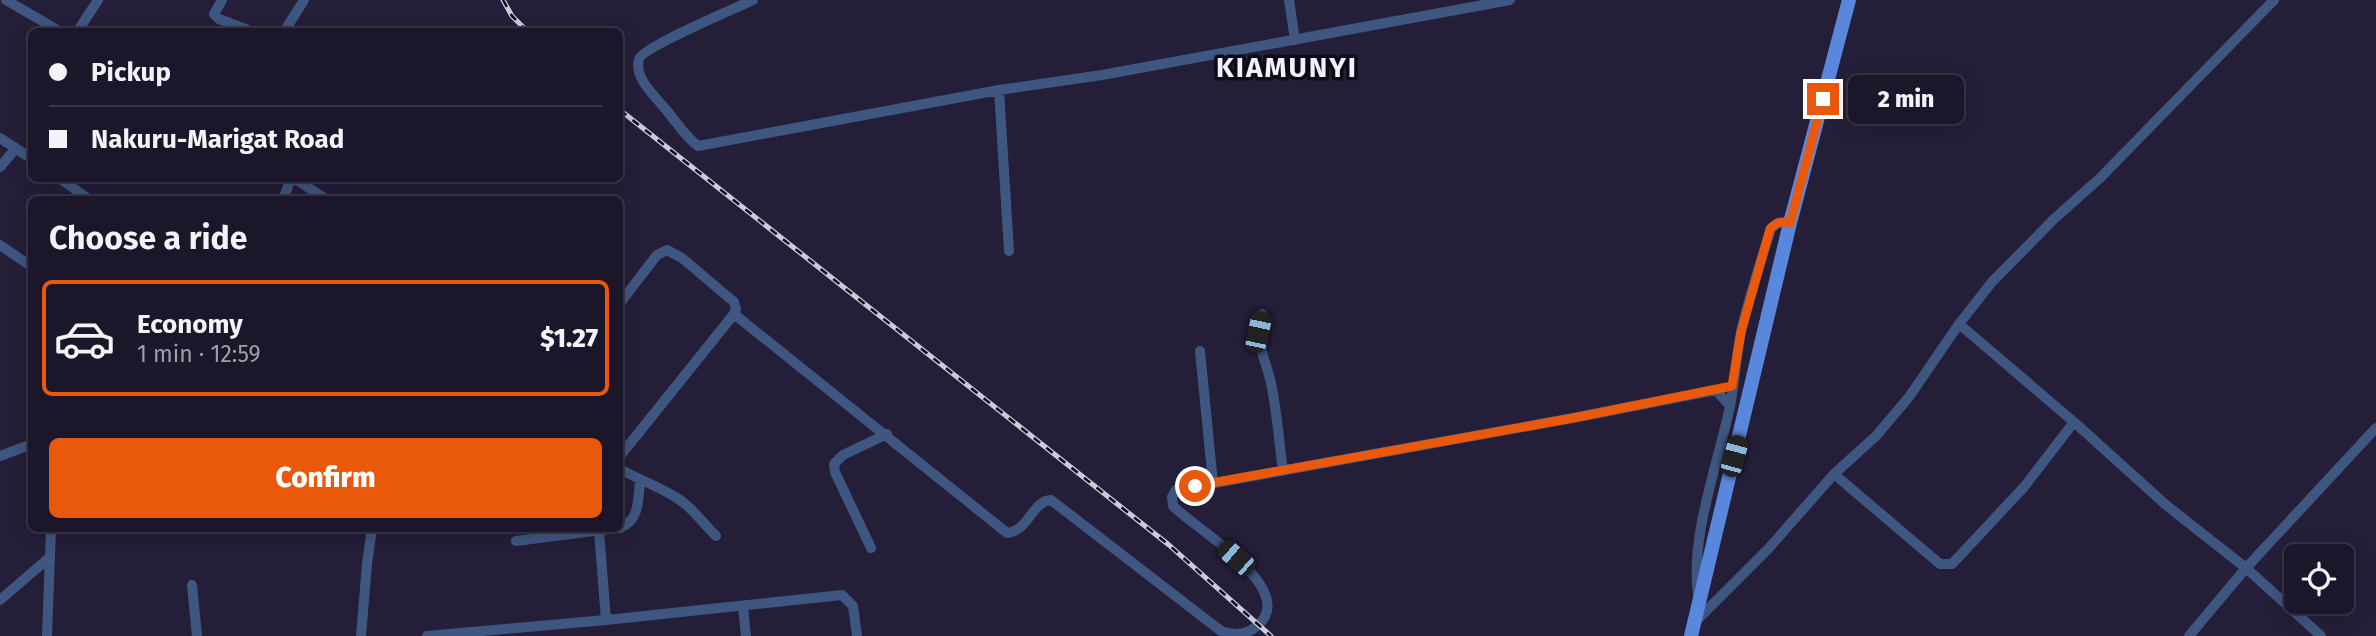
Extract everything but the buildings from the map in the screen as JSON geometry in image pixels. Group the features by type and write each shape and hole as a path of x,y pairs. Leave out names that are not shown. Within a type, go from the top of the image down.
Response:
{"main road":[{"path":"1693,629 1790,223 1849,0"}],"street":[{"path":"6,0 54,28"},
{"path":"80,28 98,0"},
{"path":"222,0 214,14 219,19 243,28"},
{"path":"286,28 304,0"},
{"path":"752,0 668,39 643,53 638,62 640,76 648,90 698,146 1510,0"},
{"path":"1289,0 1295,40"},
{"path":"1693,629 1834,474 1876,436 1909,397 1959,324 1992,282 2045,228 2100,178 2274,0"},
{"path":"999,90 1009,251"},
{"path":"0,138 28,156"},
{"path":"0,167 16,148"},
{"path":"65,182 84,196"},
{"path":"299,182 321,196"},
{"path":"1699,606 1697,552 1730,406 1741,332 1770,229 1782,221 1790,223"},
{"path":"0,245 28,264"},
{"path":"623,299 657,255 667,250 682,258 734,302 736,309 623,452"},
{"path":"734,314 887,434 1007,533 1017,530 1043,501 1051,500 1221,631 1234,635 1247,635 1260,625 1268,607 1266,592 1251,571 1184,518 1173,506 1172,496 1176,490 1732,386"},
{"path":"1262,314 1258,332 1259,346 1270,382 1283,471"},
{"path":"1959,324 2166,505 2246,568 2321,636"},
{"path":"1200,351 1213,483"},
{"path":"1716,390 1730,406"},
{"path":"1834,474 1940,564 1952,564 2015,496 2074,422"},
{"path":"2189,636 2246,568 2376,428"},
{"path":"871,548 835,472 834,464 843,455 887,434"},
{"path":"0,456 28,446"},
{"path":"623,471 657,486 682,502 716,536"},
{"path":"623,528 637,512 640,480"},
{"path":"47,636 51,532"},
{"path":"361,636 371,532"},
{"path":"516,541 591,532"},
{"path":"599,532 606,620"},
{"path":"0,600 50,557"},
{"path":"192,585 197,636"},
{"path":"427,636 842,595 853,606 857,636"},
{"path":"743,606 746,636"}],"railway":[{"path":"503,0 512,16 524,28"},
{"path":"623,112 1169,545 1271,636"}],"district":[{"name":"KIAMUNYI","path":"1287,67"}],"route":[{"path":"1195,486 1573,418 1732,386 1741,332 1770,229 1782,221 1790,223 1823,99"}]}
